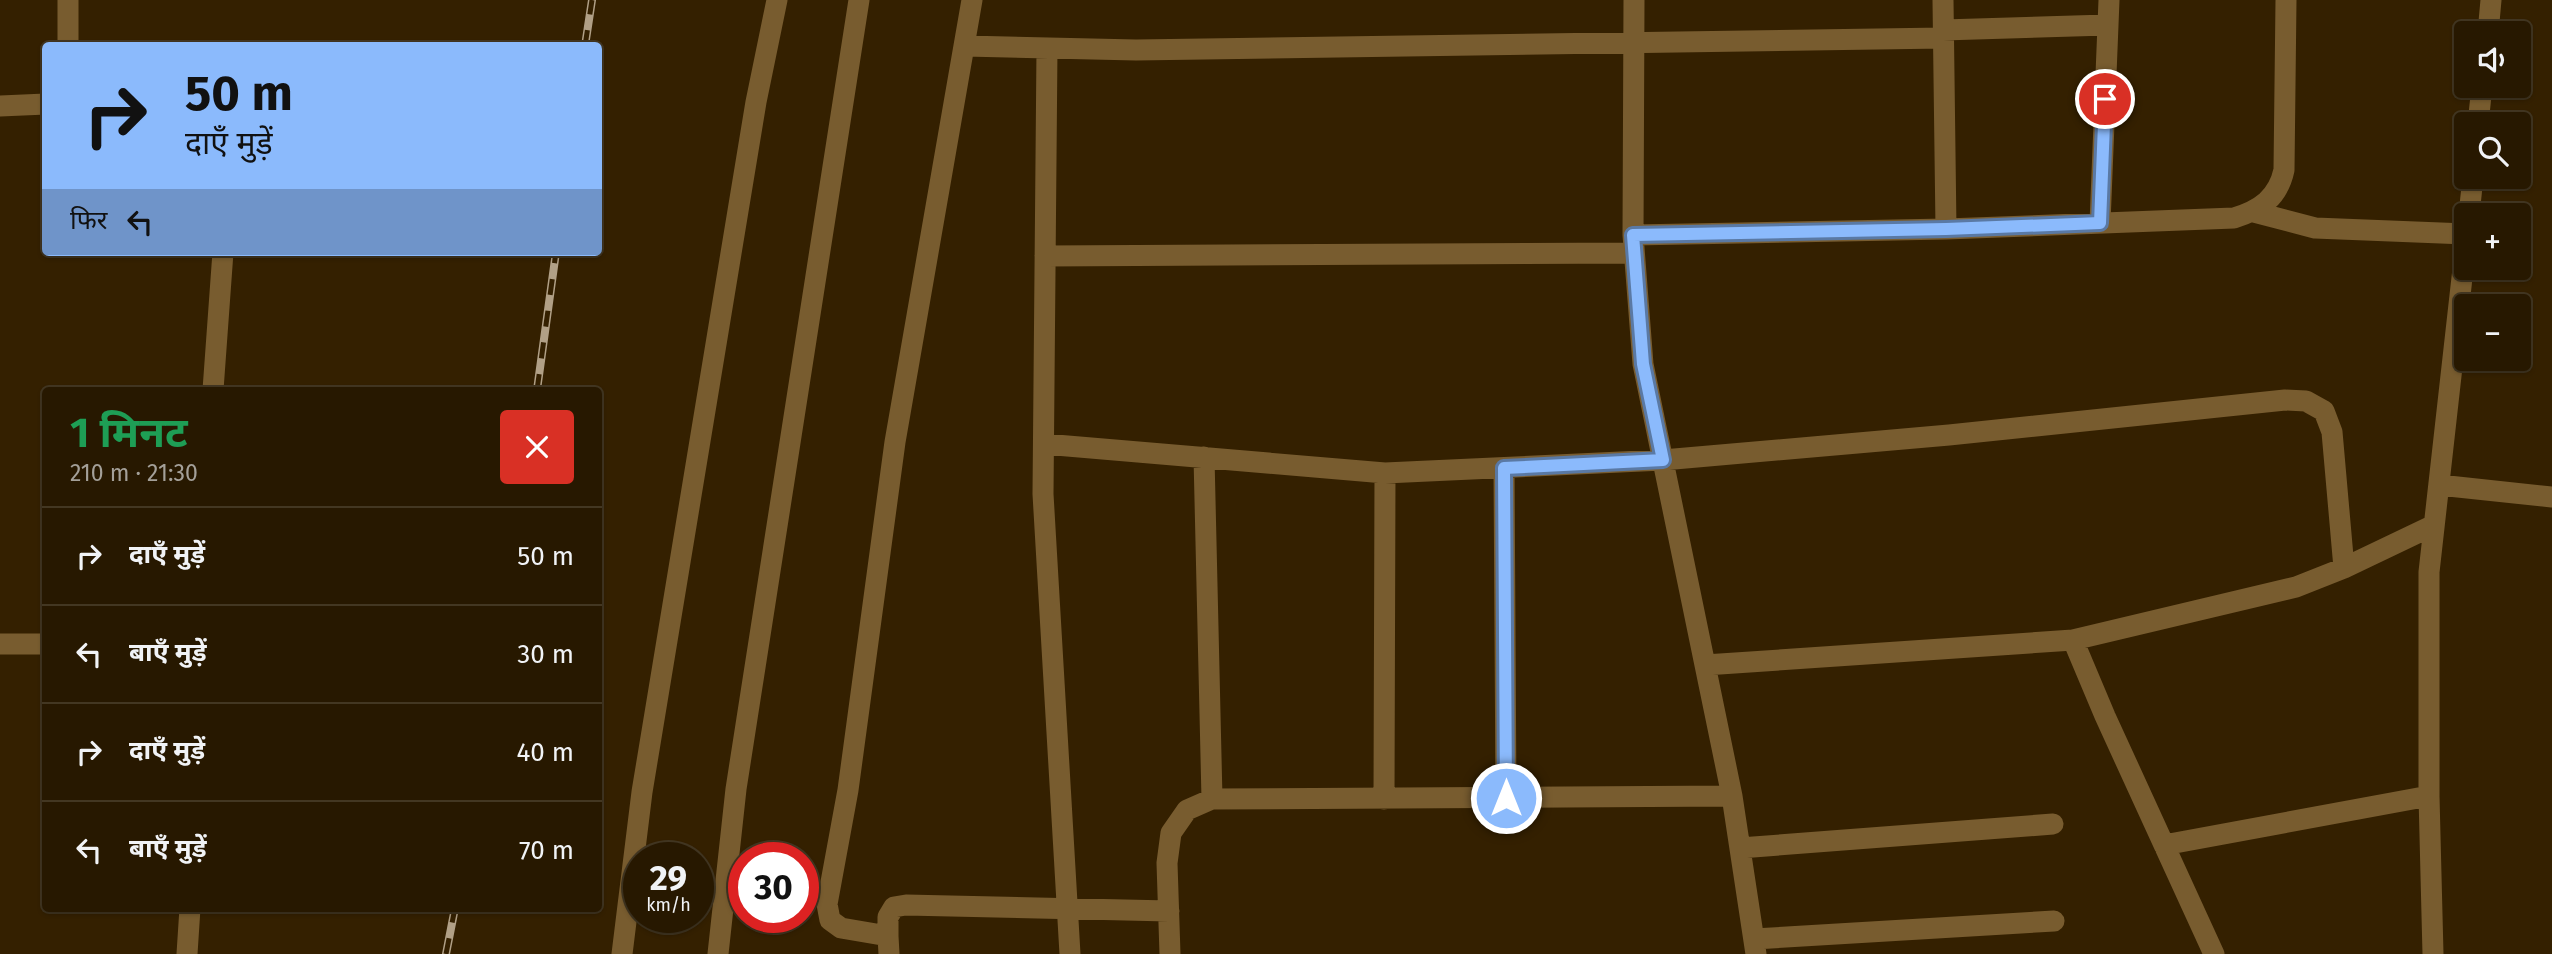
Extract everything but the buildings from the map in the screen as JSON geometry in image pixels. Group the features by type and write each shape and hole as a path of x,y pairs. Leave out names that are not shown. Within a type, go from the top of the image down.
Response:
{"street":[{"path":"68,0 68,42"},
{"path":"622,954 642,792 756,102 777,0"},
{"path":"718,954 736,789 859,0"},
{"path":"972,0 895,442 848,790 827,904 830,920 841,928 889,945 888,917 894,907 906,905 1169,911"},
{"path":"1634,0 1634,244 1643,364 1732,796 1755,946 2054,921"},
{"path":"1943,0 1946,229"},
{"path":"2100,223 2109,0"},
{"path":"1045,256 1634,244 2234,218 2253,212 2271,199 2281,184 2284,170 2286,0"},
{"path":"2489,21 2491,0"},
{"path":"965,46 1136,50 1633,42 1943,34 2108,25"},
{"path":"1047,48 1043,494 1070,954"},
{"path":"0,106 42,104"},
{"path":"2253,212 2315,228 2454,234"},
{"path":"213,387 223,256"},
{"path":"2434,954 2429,796 2429,572 2462,280"},
{"path":"1044,444 1385,473 1663,460 1949,435 2285,400 2306,401 2324,411 2332,432 2344,568"},
{"path":"1204,457 1212,799"},
{"path":"1504,468 1506,798"},
{"path":"1384,799 1385,473"},
{"path":"2439,485 2552,497"},
{"path":"1705,665 2073,640 2296,587 2434,526"},
{"path":"2073,640 2214,954"},
{"path":"0,644 42,644"},
{"path":"1170,954 1167,863 1171,833 1187,810 1212,799 1732,796"},
{"path":"2164,845 2429,796"},
{"path":"1740,848 2053,824"},
{"path":"187,954 190,912"}],"railway":[{"path":"586,42 592,0"},
{"path":"537,387 555,256"},
{"path":"446,954 454,912"}],"route":[{"path":"1506,798 1504,468 1663,460 1643,364 1633,235 2100,223 2105,99"}]}
